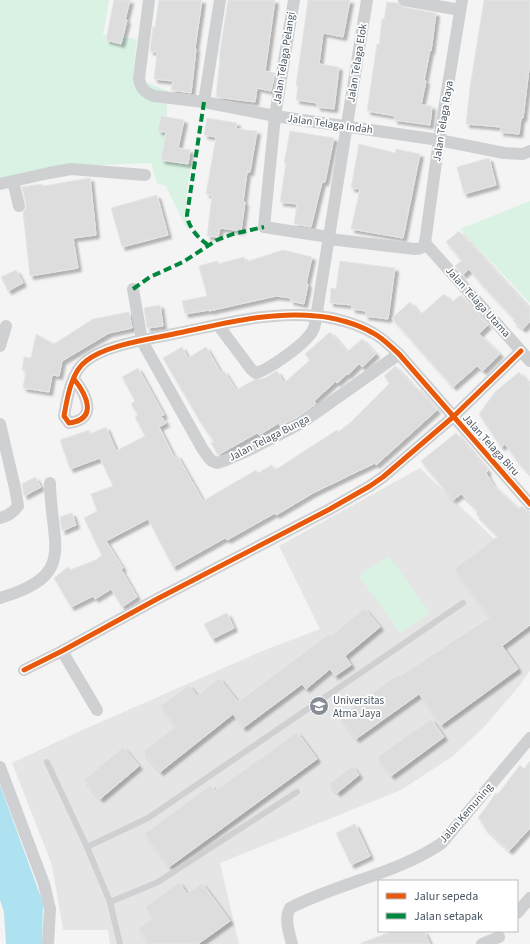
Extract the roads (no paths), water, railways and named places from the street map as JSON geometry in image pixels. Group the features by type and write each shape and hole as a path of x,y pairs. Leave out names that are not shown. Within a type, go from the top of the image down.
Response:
{"street":[{"name":"Jalan Telaga Indah","path":"149,0 139,78 139,84 147,94 204,102 275,116 439,140 504,154 523,154 530,151"},
{"path":"204,102 220,0"},
{"name":"Jalan Telaga Pelangi","path":"294,0 275,116 264,227 329,238"},
{"name":"Jalan Telaga Elok","path":"218,325 251,369 256,372 267,368 303,343 313,332 316,324 316,316 348,127 367,0"},
{"path":"404,0 461,5"},
{"name":"Jalan Telaga Raya","path":"426,243 439,140 461,5"},
{"path":"0,184 71,169 145,175"},
{"path":"13,181 19,206"},
{"path":"329,238 414,249 422,248 426,243"},
{"name":"Jalan Telaga Utama","path":"426,243 530,361"},
{"path":"133,289 142,340"},
{"name":"Jalan Telaga Biru","path":"74,380 78,371 86,361 106,350 142,340 218,325 260,317 281,316 316,316 357,325 375,334 399,354 530,504"},
{"path":"0,346 6,326"},
{"name":"Jalan Telaga Bunga","path":"142,340 202,448 212,461 217,462 245,452 300,424 399,354"},
{"path":"24,670 359,493 383,477 453,417 521,351"},
{"path":"0,424 18,506 11,513 0,518"},
{"path":"0,598 34,586 49,572 56,552 50,483"},
{"path":"62,651 97,710"},
{"name":"Jalan Kemuning","path":"292,944 287,920 287,913 290,908 430,851 442,842 530,738"},
{"path":"0,767 44,884 50,909 48,944"},
{"path":"518,912 530,898"},
{"path":"482,944 501,937"}],"lane":[{"path":"87,848 148,818 463,603"},
{"path":"47,762 110,902 120,944"},
{"path":"110,902 158,882 297,792"}],"water":[{"path":"0,785 43,903 42,944 6,944 4,912 0,900"}],"place":[{"name":"Universitas Atma Jaya","path":"319,706"}]}
